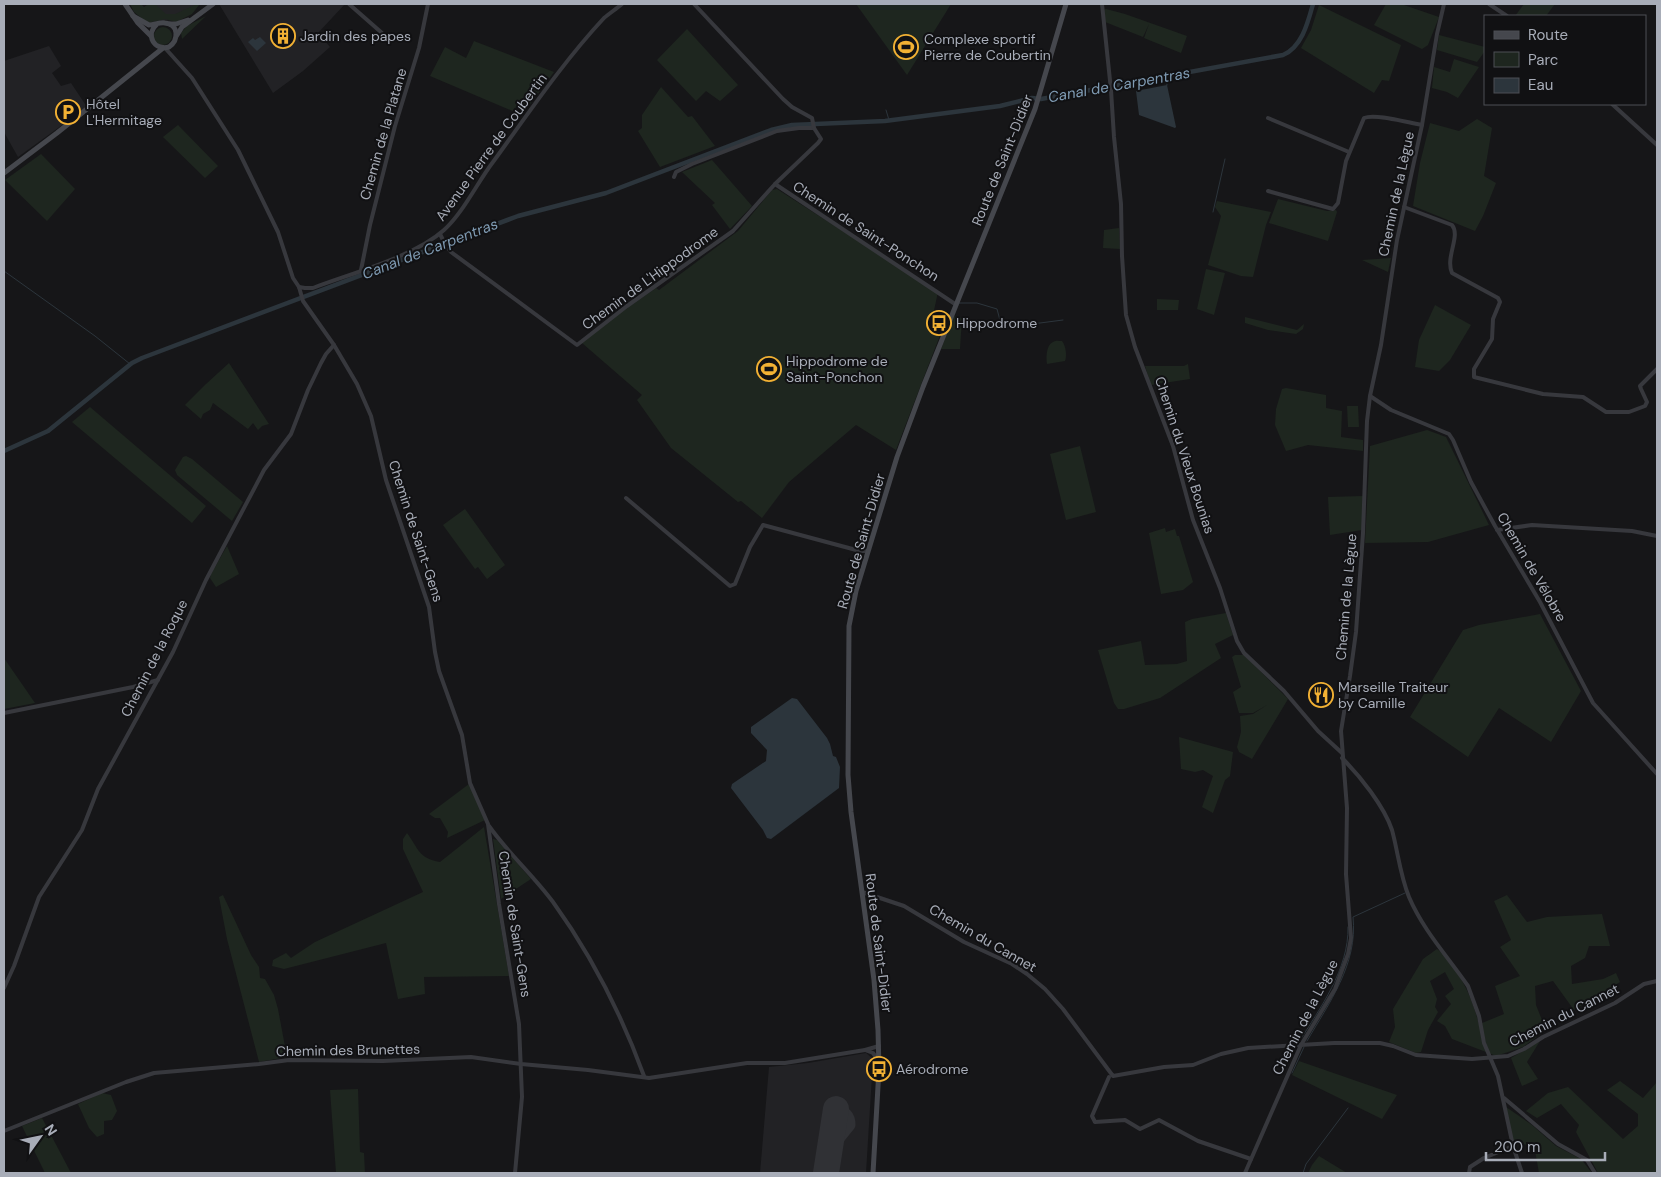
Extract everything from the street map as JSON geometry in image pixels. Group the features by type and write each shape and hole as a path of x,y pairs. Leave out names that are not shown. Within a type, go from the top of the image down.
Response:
{"main road":[{"path":"125,4 151,36 154,43 150,58"},
{"path":"4,173 150,58 173,44 176,35 182,27 214,4"},
{"name":"Route de Saint-Didier","path":"873,1173 879,1047 876,997 849,794 848,657 852,608 868,551 906,433 1038,101 1066,4"},
{"path":"133,16 146,24 182,23 195,17"},
{"path":"151,36 153,28 157,24"},
{"path":"170,24 174,28 176,35"},
{"path":"154,43 164,48"}],"street":[{"path":"349,4 382,33"},
{"name":"Chemin de la Platane","path":"361,270 370,225 428,4"},
{"name":"Avenue Pierre de Coubertin","path":"299,287 313,288 409,252 440,234 457,217 478,182 549,85 605,17 622,4"},
{"name":"Chemin de Saint-Ponchon","path":"694,4 783,99 792,107 814,120 814,128 819,134 820,141 775,184 956,304"},
{"name":"Chemin du Vieux Bounias","path":"1102,4 1112,90 1114,137 1121,204 1126,315 1136,348 1173,446 1193,520 1220,588 1234,635 1244,653 1292,699 1318,731 1342,756 1385,814 1391,828 1401,873 1421,921 1470,991 1479,1016 1484,1043 1498,1076 1512,1146 1522,1173"},
{"name":"Chemin de la Lègue","path":"1245,1173 1301,1045 1335,989 1348,954 1351,938 1346,874 1347,808 1341,731 1356,632 1370,396 1381,345 1390,273 1422,125 1437,34 1444,4"},
{"path":"1488,4 1505,15"},
{"name":"Chemin de Saint-Gens","path":"173,44 176,58"},
{"name":"Chemin de Saint-Gens","path":"164,48 176,58 199,88 245,162 278,232 293,278 299,287 302,297 358,384 371,416 386,480 430,607 439,671 462,736 470,783 488,824 499,904 520,1024 522,1097 515,1173"},
{"path":"1613,105 1657,145"},
{"path":"1268,191 1333,209 1338,203 1349,152 1364,118 1367,116 1422,125"},
{"path":"1268,118 1349,152"},
{"path":"674,177 676,172 692,164 777,131 814,128"},
{"name":"Chemin de L'Hippodrome","path":"440,234 451,252 576,345 627,306 733,232 775,184"},
{"path":"1404,207 1455,228 1449,259 1452,273 1498,298 1500,302 1493,319 1492,339 1474,369 1474,377 1543,394 1583,397 1601,410 1630,412 1646,406 1647,402 1640,386 1657,369"},
{"name":"Chemin de la Roque","path":"4,988 14,966 38,897 82,830 98,790 158,680 210,572 264,470 291,434 308,390 326,354 334,344"},
{"name":"Chemin de Vélobre","path":"1370,396 1391,410 1449,434 1471,482 1540,602 1593,702 1657,774"},
{"path":"626,498 730,586 735,584 750,547 763,525 860,551 868,551"},
{"path":"1497,530 1532,525 1632,531 1657,536"},
{"path":"4,713 133,687 158,680"},
{"path":"488,824 499,840 552,901 592,961 627,1030 644,1076"},
{"name":"Chemin du Cannet","path":"862,892 904,906 964,942 1012,964 1027,974 1045,989 1063,1009 1113,1076 1193,1065 1221,1054 1248,1048 1301,1045 1380,1043 1416,1054 1472,1059 1508,1056 1524,1049 1543,1036 1615,1003 1644,984 1657,981"},
{"name":"Chemin des Brunettes","path":"4,1131 126,1082 154,1073 289,1060 328,1062 406,1061 471,1057 649,1078 747,1063 785,1064 879,1047"},
{"path":"867,1050 879,1061"},
{"path":"1109,1077 1094,1109 1092,1116 1095,1122 1125,1120 1140,1129 1159,1120 1198,1141 1251,1159"},
{"path":"1503,1097 1558,1144 1587,1160 1595,1173"},
{"path":"1469,1173 1470,1167 1475,1163 1512,1146"}],"shaded area":[{"path":"150,4 198,4 179,21 160,20 154,22 145,20"},
{"path":"219,4 345,4 318,33 330,47 303,71 273,93"},
{"path":"49,46 61,66 52,73 61,86 71,83 87,107 18,157 4,132 4,61"},
{"path":"866,1053 873,1059 866,1173 760,1173 769,1067 808,1063"}],"green space":[{"path":"130,4 141,4 144,7 149,4 155,4 166,14 175,14 197,4 199,5 192,14 176,22 165,19 148,23 134,12"},
{"name":"Complexe sportif Pierre de Coubertin","path":"856,4 951,4 907,75"},
{"path":"1386,4 1401,4 1439,17 1428,45 1422,49 1374,25"},
{"path":"1524,4 1555,4 1547,15 1516,15"},
{"path":"1319,5 1401,45 1389,81 1382,80 1374,93 1301,48 1311,30"},
{"path":"1106,9 1187,36 1181,53 1144,38 1149,24 1143,37 1105,22 1104,10"},
{"path":"206,16 182,39 181,33 187,26"},
{"path":"159,27 167,27 172,32 170,43 159,45 154,40 154,32"},
{"path":"687,29 738,85 720,101 706,91 696,101 657,60"},
{"path":"1439,35 1484,47 1484,52 1477,62 1437,50"},
{"path":"474,41 554,72 522,115 430,76 445,47 466,58"},
{"path":"1454,59 1479,67 1458,98 1447,92 1432,88 1434,67 1450,72"},
{"path":"661,87 688,117 692,116 715,146 660,167 638,131 642,128 642,115"},
{"path":"1477,119 1492,128 1484,176 1496,183 1475,231 1413,206 1420,163 1430,123 1459,131"},
{"path":"178,125 218,166 205,178 163,137"},
{"path":"41,154 75,189 47,221 5,180"},
{"path":"712,160 752,206 730,229 712,205 715,203 682,172"},
{"name":"Hippodrome de Saint-Ponchon","path":"777,189 938,292 933,315 937,328 942,330 896,450 856,425 789,482 762,518 741,501 738,502 671,448 637,400 642,395 582,343 610,320 656,288 659,290 738,231 772,190"},
{"path":"1278,199 1327,211 1336,210 1328,241 1269,223"},
{"path":"1217,201 1271,212 1253,277 1241,276 1208,265 1221,216 1215,207"},
{"path":"1119,228 1120,249 1103,248 1104,230"},
{"path":"1391,258 1388,272 1362,260"},
{"path":"1206,269 1225,273 1214,315 1197,309"},
{"path":"1157,299 1179,300 1178,310 1157,310"},
{"path":"1435,305 1471,325 1450,360 1439,371 1415,367 1419,340"},
{"path":"954,316 962,318 960,349 941,349"},
{"path":"1245,317 1297,330 1304,324 1303,329 1296,334 1268,330 1245,323"},
{"path":"1054,341 1062,341 1066,351 1065,361 1047,364 1049,346"},
{"path":"229,363 269,424 262,426 258,430 253,423 248,429 213,403 210,410 203,414 201,419 185,405"},
{"path":"1188,364 1190,379 1151,385 1145,366 1184,366"},
{"path":"1286,388 1326,395 1326,408 1342,411 1341,437 1363,440 1363,451 1308,445 1286,451 1275,425 1276,409 1282,389"},
{"path":"1347,406 1358,406 1359,427 1348,427"},
{"path":"90,407 206,506 192,523 72,422"},
{"path":"1427,430 1446,437 1489,525 1428,542 1365,543 1370,446"},
{"path":"1080,446 1096,512 1066,520 1050,454"},
{"path":"186,456 243,502 232,521 177,475 175,470 183,457"},
{"path":"1363,496 1362,530 1330,535 1328,497"},
{"path":"465,509 505,565 487,579 478,567 475,569 443,525"},
{"path":"1165,528 1166,532 1175,529 1177,536 1179,536 1193,582 1183,590 1161,594 1149,533"},
{"path":"227,546 239,574 216,587 210,578 211,574"},
{"path":"1226,613 1233,635 1215,644 1221,658 1160,698 1124,709 1118,709 1114,703 1098,650 1141,641 1145,665 1177,664 1187,661 1185,622"},
{"path":"1540,614 1581,691 1551,742 1499,708 1468,757 1410,717 1463,630 1479,625"},
{"path":"1244,655 1288,699 1252,759 1239,752 1237,747 1241,732 1240,716 1253,714 1267,705 1253,713 1239,713 1233,692 1241,687 1232,657"},
{"path":"4,658 35,703 4,709"},
{"path":"1179,737 1233,752 1230,776 1225,780 1213,813 1202,807 1213,776 1203,770 1195,772 1181,769"},
{"path":"469,784 485,820 447,838 448,832 440,818 435,818 429,814"},
{"path":"484,827 509,976 424,977 425,994 398,999 386,943 284,969 272,966 273,960 286,953 291,958 315,942 423,892 403,849 403,839 407,833 423,855 440,862"},
{"path":"493,839 497,840 531,879 501,899"},
{"path":"223,895 251,955 259,967 260,978 265,979 274,995 287,1057 259,1062 227,939 219,897"},
{"path":"1507,895 1527,922 1547,917 1602,914 1610,946 1589,946 1585,958 1571,966 1572,984 1603,979 1616,973 1620,982 1574,1010 1553,981 1535,986 1536,1005 1546,1030 1523,1047 1496,1056 1489,1053 1482,1023 1504,1014 1495,986 1520,976 1500,947 1511,940 1494,901"},
{"path":"1437,949 1449,961 1467,990 1475,1010 1486,1052 1452,1039 1445,1026 1437,1021 1451,1004 1445,996 1454,989 1445,972 1430,981 1437,999 1435,1007 1438,1012 1428,1030 1421,1052 1416,1053 1389,1042 1395,1027 1393,1009 1423,959"},
{"path":"1540,1041 1527,1062 1538,1079 1522,1086 1511,1058"},
{"path":"1299,1061 1397,1095 1382,1119 1292,1075"},
{"path":"1620,1081 1643,1098 1657,1082 1657,1173 1598,1173 1576,1132 1579,1125 1561,1104 1537,1118 1526,1111 1548,1093 1568,1087 1623,1139 1638,1126 1638,1114 1607,1090"},
{"path":"358,1089 360,1152 364,1153 365,1173 336,1173 330,1090"},
{"path":"102,1093 111,1095 117,1111 112,1120 104,1121 104,1134 97,1137 89,1128 78,1104"},
{"path":"1506,1107 1532,1125 1556,1146 1581,1159 1592,1173 1539,1173 1534,1145 1513,1144"},
{"path":"42,1118 71,1173 45,1173 22,1126"},
{"path":"1319,1156 1347,1173 1308,1173"}],"water":[{"path":"260,37 266,43 257,51 248,42 253,38 255,40"},
{"path":"1167,85 1175,128 1139,115 1136,91"},
{"path":"792,698 797,699 827,738 833,756 836,757 840,767 839,788 771,839 767,838 731,788 732,784 766,761 767,750 751,733 751,727"}],"waterway":[{"name":"Canal de Carpentras","path":"4,451 48,431 132,363 142,358 518,216 606,193 771,130 792,125 885,121 1000,106 1032,98 1041,99 1283,55 1290,51 1300,40 1313,4"},
{"path":"1166,77 1167,85"},
{"path":"886,110 889,120"},
{"path":"1213,212 1225,159"},
{"path":"4,271 95,336 130,364"},
{"path":"959,303 977,303 997,309 1002,328 1063,320"},
{"path":"1307,1041 1333,997 1346,967 1351,951 1353,917 1405,893"},
{"path":"1299,1042 1332,988 1344,958 1348,927"},
{"path":"1292,1073 1304,1047"},
{"path":"1303,1173 1306,1164 1348,1108"}],"taxiway":[{"path":"829,1151 850,1125 846,1114 842,1112 836,1113"}],"runway":[{"path":"826,1173 836,1109"}],"place":[{"name":"Jardin des papes","path":"283,36"},
{"name":"Complexe sportif Pierre de Coubertin","path":"906,47"},
{"name":"Hôtel L'Hermitage","path":"68,112"},
{"name":"Hippodrome","path":"939,323"},
{"name":"Hippodrome de Saint-Ponchon","path":"769,369"},
{"name":"Marseille Traiteur by Camille","path":"1321,695"},
{"name":"Aérodrome","path":"879,1069"}]}
